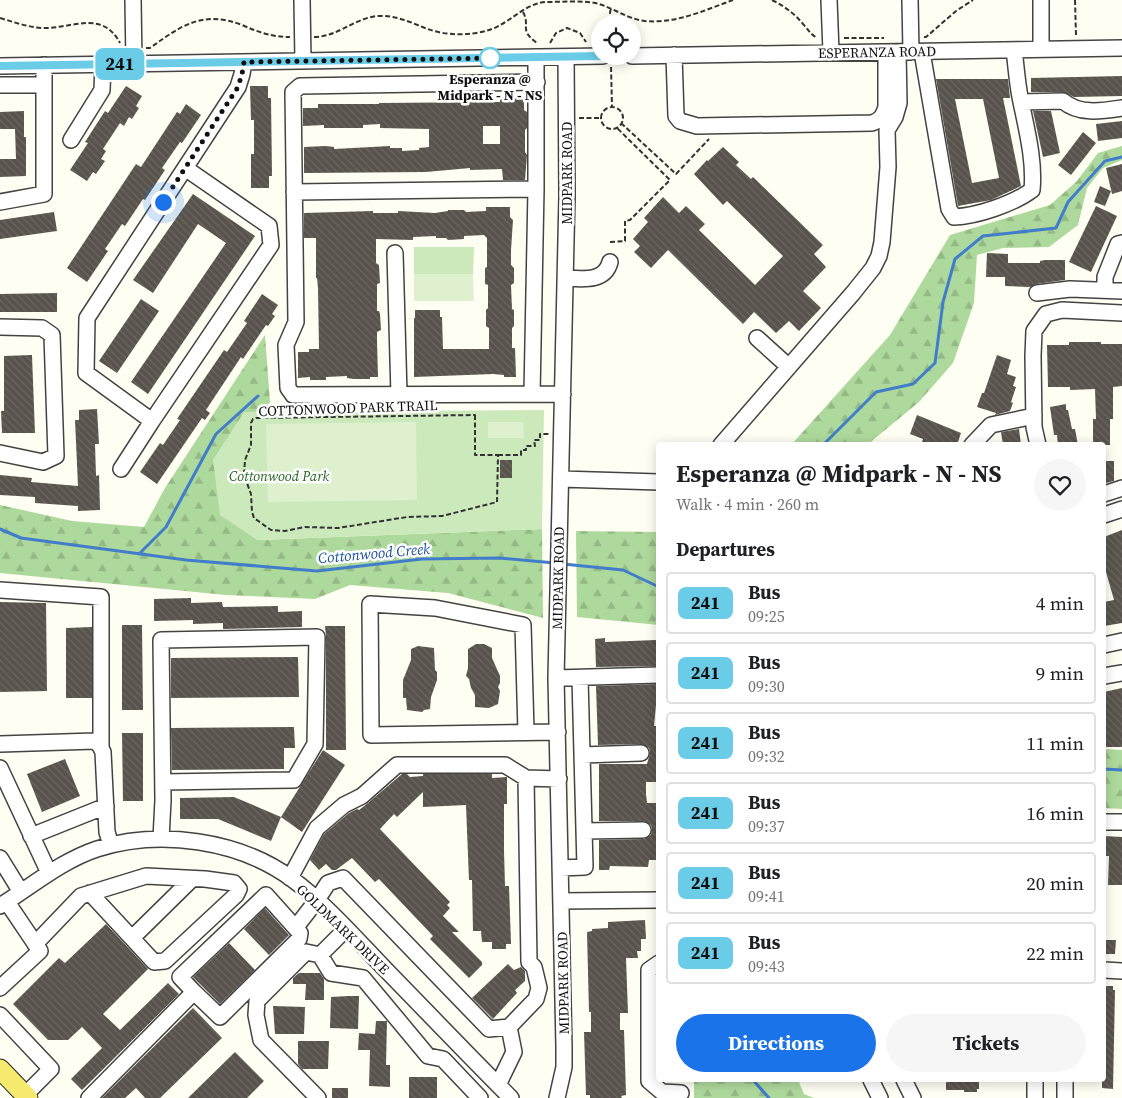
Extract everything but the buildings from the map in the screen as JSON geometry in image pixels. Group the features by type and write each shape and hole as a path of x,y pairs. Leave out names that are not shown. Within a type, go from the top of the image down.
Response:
{"main road":[{"path":"0,1069 27,1097"}],"street":[{"path":"133,0 134,56"},
{"path":"302,0 303,61"},
{"path":"829,0 831,52"},
{"path":"723,442 854,293 873,268 879,256 882,242 888,167 887,130 895,118 899,103 910,0"},
{"path":"1041,0 1041,49"},
{"name":"ESPERANZA ROAD","path":"641,56 1122,48"},
{"path":"532,394 537,50"},
{"path":"0,66 103,64 134,56 244,62 537,50 566,57 591,60"},
{"path":"904,52 949,208 954,216 966,216 1020,199 1032,190 1031,156 1014,50"},
{"path":"674,55 676,116 680,121 697,126 872,122 879,120 883,116 904,52"},
{"name":"MIDPARK ROAD","path":"557,1098 564,1067 556,678 566,278 566,57"},
{"path":"152,421 86,374 87,318 238,87 244,62"},
{"path":"71,140 102,90 103,64"},
{"path":"0,202 44,194 44,65"},
{"path":"537,82 300,86 293,92 296,322 286,345 288,388 293,395 563,394"},
{"path":"0,86 44,84"},
{"path":"1021,102 1063,101 1070,107 1082,111 1122,108"},
{"path":"872,122 887,130"},
{"path":"121,469 271,245 269,226 185,168"},
{"path":"294,192 536,190"},
{"path":"1105,290 1105,277 1118,244 1122,243"},
{"path":"396,253 399,394"},
{"path":"566,278 600,276 608,268 610,262"},
{"path":"1037,293 1070,289 1122,291"},
{"path":"1038,442 1034,416 1034,331 1046,314 1062,310 1122,313"},
{"path":"0,327 42,328 52,335 56,456 43,462 0,453"},
{"path":"758,338 789,367"},
{"path":"975,442 991,426 1034,416"},
{"path":"561,480 656,482"},
{"path":"1106,493 1122,488"},
{"path":"1106,514 1122,508"},
{"path":"0,590 101,597 101,748"},
{"path":"526,732 523,625 435,608 370,604 371,735 558,732"},
{"path":"161,839 163,782 161,640 317,637 315,744 294,780 163,782"},
{"path":"1106,645 1122,641"},
{"path":"1106,676 1122,673"},
{"path":"556,678 656,675"},
{"path":"560,868 585,867 580,678"},
{"path":"0,744 95,741 103,752 107,832 111,845"},
{"path":"582,755 641,753"},
{"path":"290,878 317,828 344,805 362,796 397,765 505,765 526,778 559,778"},
{"path":"0,768 49,873"},
{"path":"498,1085 514,1052 510,1032 536,999 539,988 534,967 529,962 526,778"},
{"path":"31,836 106,806"},
{"path":"1106,822 1122,822"},
{"path":"584,831 643,830"},
{"name":"GOLDMARK DRIVE","path":"3,904 49,873 81,856 111,845 127,842 161,839 182,840 222,847 260,861 290,878 317,900 511,1098"},
{"path":"2,864 21,892"},
{"path":"35,944 81,896 90,893 146,876 234,883 239,889 236,896 165,961 154,962 90,893"},
{"path":"296,927 328,882 343,878 489,1029 510,1032"},
{"path":"132,938 192,879"},
{"path":"266,895 300,933 299,940 220,1017 194,992 180,977 266,895"},
{"path":"561,901 656,900"},
{"path":"0,988 40,950 3,904"},
{"path":"320,955 346,929"},
{"path":"318,1098 261,1040 256,1015 257,1001 306,952 320,955 331,973 363,978 428,1056 442,1059 480,1098"},
{"path":"656,965 649,970 649,1081 662,1092 681,1090"},
{"path":"1106,970 1122,971"},
{"path":"89,1098 194,992"},
{"path":"407,1031 427,1012"},
{"path":"0,1015 52,1069 27,1097"},
{"path":"873,1082 880,1098"},
{"path":"905,1082 913,1098"},
{"path":"1035,1082 1035,1098"},
{"path":"1065,1082 1066,1098"}],"path":[{"path":"0,18 39,28 96,22 115,34 123,49 134,56 187,24 214,18 228,20 266,35 278,37 302,38 330,35 365,18 380,16 396,17 427,29 446,33 470,33 496,27 533,5 544,2 589,2 601,4 638,20 657,22 685,17 733,0"},
{"path":"772,0 783,5 796,15 811,35 817,38"},
{"path":"1075,0 1076,35"},
{"path":"610,15 611,9"},
{"path":"523,12 525,15 525,29 537,50"},
{"path":"550,43 556,32 568,28 580,33 586,42"},
{"path":"607,65 612,107"},
{"path":"612,107 604,111 601,118 605,126 609,128 616,127 622,123"},
{"path":"612,107 622,114 622,123 676,174 709,138"},
{"path":"577,118 601,118"},
{"path":"610,242 625,241 625,221 630,220 670,180 616,127"},
{"name":"COTTONWOOD PARK TRAIL","path":"475,415 475,455 498,455 497,502 442,516 408,518 338,528 304,527 279,532 271,530 254,518 251,494 244,468 251,445 252,419 256,418 475,415"},
{"path":"498,455 521,455 521,450 526,450 526,446 534,446 534,440 540,440 540,434 551,434"}],"green space":[{"path":"1122,146 1122,160 1103,168 1087,188 1078,225 1049,247 1003,248 977,255 974,303 953,363 919,402 871,442 794,442 890,335 950,235 1050,205 1077,181 1098,153"},
{"path":"414,247 474,247 473,274 414,274"},
{"path":"414,274 473,274 474,301 414,301"},
{"path":"265,335 270,402 239,441 257,540 542,529 543,618 448,593 350,585 315,599 226,595 0,573 0,505 72,521 144,527 165,488"},
{"name":"Cottonwood Park","path":"544,410 542,529 257,540 220,515 213,460 244,412"},
{"path":"416,422 417,500 268,502 266,424"},
{"path":"488,422 523,422 524,438 488,438"},
{"path":"576,531 656,532 656,625 577,617"},
{"path":"1106,749 1122,750 1122,809 1106,808"},
{"path":"694,1082 799,1082 804,1094 814,1098 694,1098"}],"waterway":[{"path":"826,442 876,392 913,384 935,363 943,302 955,259 983,236 1056,228 1068,202 1105,161 1122,157"},
{"path":"140,553 166,527 216,434 258,396"},
{"name":"Cottonwood Creek","path":"0,529 21,538 186,560 317,571 422,559 499,558 555,563"},
{"name":"Cottonwood Creek","path":"563,564 623,570 656,586"},
{"name":"Cottonwood Creek","path":"1106,769 1122,770"},
{"path":"755,1082 769,1098"}],"bus line":[{"name":"241","path":"0,66 591,56"}],"place":[{"name":"Esperanza @ Midpark - N - NS","path":"490,58"}],"route":[{"path":"163,202 238,87 244,62 498,58 490,58"}]}
